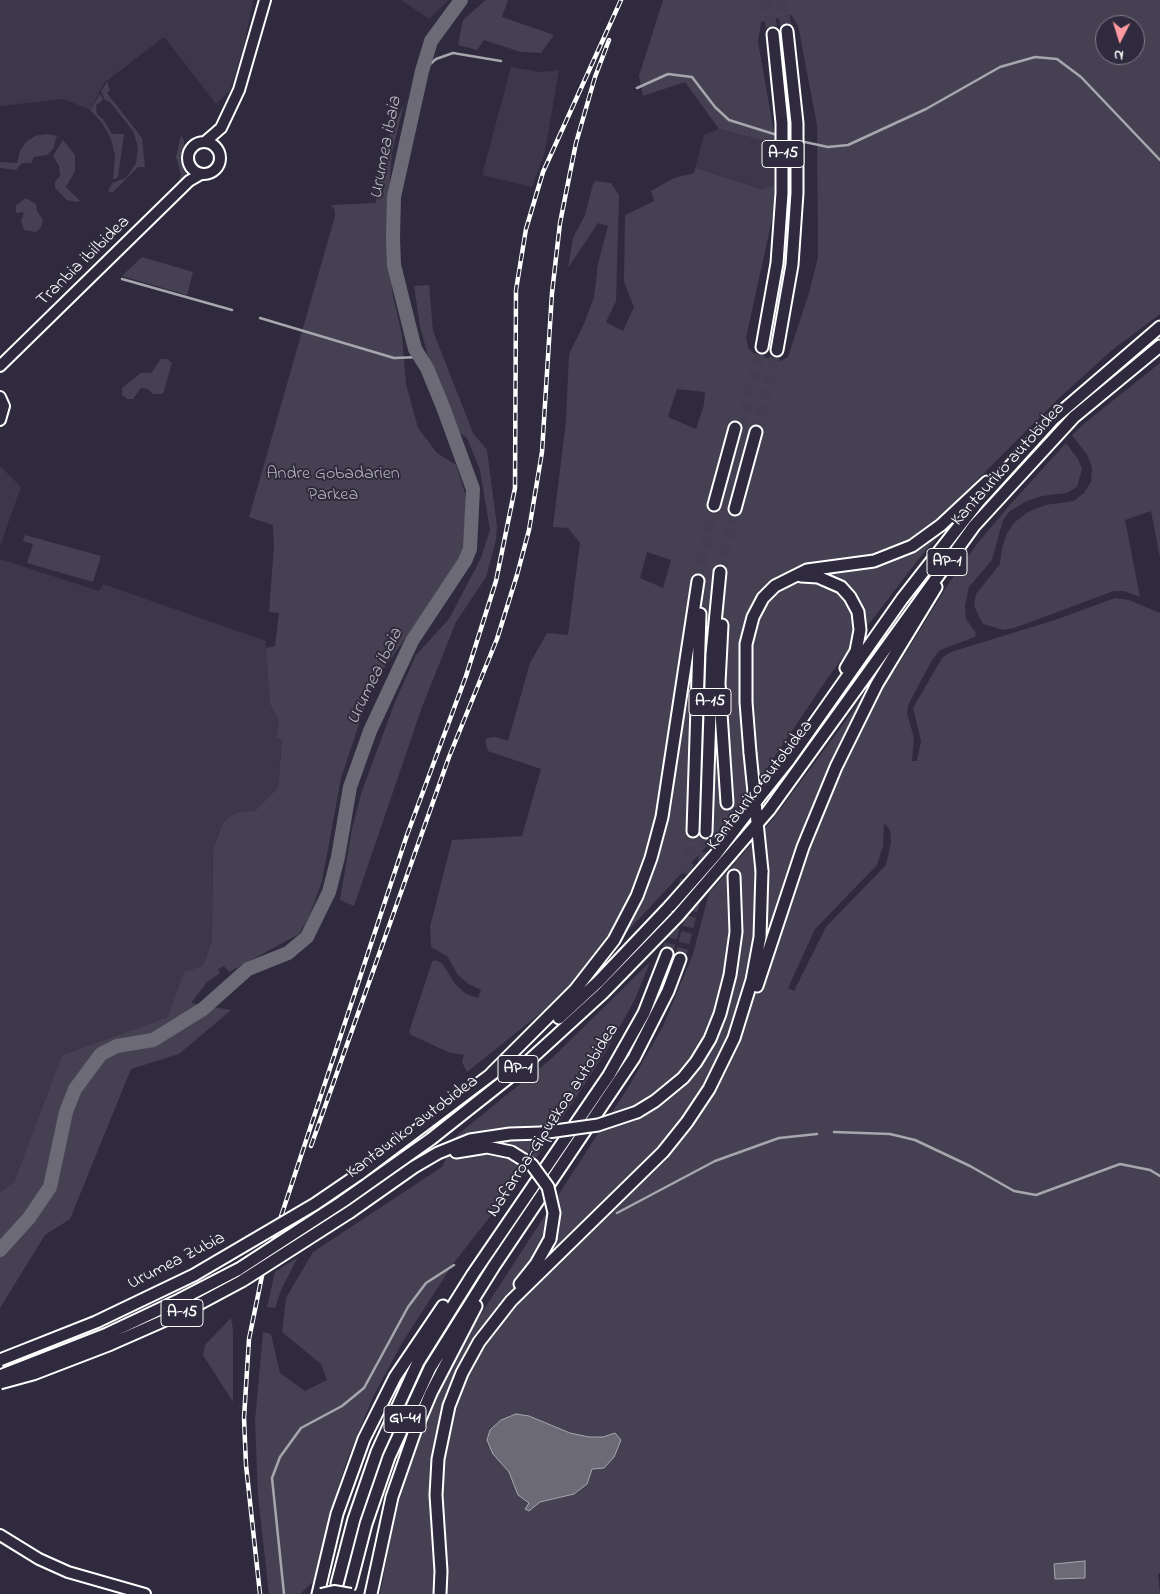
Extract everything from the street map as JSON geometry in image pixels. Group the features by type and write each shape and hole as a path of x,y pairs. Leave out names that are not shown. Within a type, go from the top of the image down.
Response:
{"highway":[{"name":"A-15","path":"777,350 792,265 796,224 797,122 788,31"},
{"name":"A-15","path":"759,346 779,242 783,157 779,86 773,34"},
{"name":"Kantauriko autobidea","path":"491,1074 525,1048 599,981 670,906 716,854 764,791 816,722 902,599 949,538 1053,419 1157,329"},
{"name":"Kantauriko autobidea","path":"342,1202 431,1139 522,1067 603,993 677,917 768,810 974,526 1074,417 1160,346"},
{"path":"440,1594 436,1477 444,1424 455,1389 470,1357 489,1328 511,1301 641,1175 675,1137 709,1089 741,1021 759,944 762,871 746,702 746,644 753,617 763,598 775,586 789,578 807,570 874,561 912,546 941,525 1053,419"},
{"path":"717,505 738,429"},
{"path":"735,509 756,432"},
{"path":"741,1021 749,1011 803,848 836,767 877,684 974,526"},
{"name":"A-15","path":"706,832 712,654 720,572 723,595 719,683 727,803"},
{"path":"789,578 807,576 829,580 850,597 858,612 860,630 856,650 816,722"},
{"name":"A-15","path":"491,1074 575,990 614,940 637,896 651,858 662,817 701,582 694,831"},
{"path":"373,1196 414,1167 438,1153 470,1140 598,1125 637,1112 655,1101 682,1078 696,1062 710,1039 722,1007 730,976 736,932 734,876"},
{"name":"Nafarroa-Gipuzkoa autobidea","path":"473,1274 609,1075 644,1013 667,954"},
{"name":"Nafarroa-Gipuzkoa autobidea","path":"494,1266 634,1058 668,991 680,959"},
{"name":"Urumea Zubia","path":"0,1360 96,1322 194,1275 290,1220 359,1174 491,1074"},
{"path":"373,1196 432,1161 454,1152 487,1147 511,1152 532,1165 548,1187 554,1213 550,1239 536,1264 515,1289 511,1301"},
{"name":"A-15","path":"0,1383 33,1374 111,1344 186,1311 242,1281 373,1196"},
{"name":"Urumea Zubia","path":"0,1376 107,1334 179,1300 238,1269 342,1202"},
{"path":"371,1594 392,1497 403,1466 431,1393 490,1281 494,1266"},
{"name":"GI-41","path":"350,1590 374,1496 404,1421 434,1360 494,1266"},
{"path":"319,1594 336,1514 357,1455 396,1377 460,1283 473,1274"},
{"name":"GI-41","path":"337,1584 360,1498 392,1415 423,1354 473,1274"}],"main road":[{"name":"Tranbia ibilbidea","path":"0,366 189,181 201,174 210,173 217,168 220,159 221,128 244,75 265,0"},
{"name":"Tranbia ibilbidea","path":"189,181 191,167 188,157 189,152 196,144 206,141 221,128"},
{"path":"206,141 213,144 219,150"},
{"path":"191,167 201,174"},
{"path":"0,397 4,406 0,420"},
{"path":"0,1535 39,1559 68,1572 145,1594"},
{"path":"319,1594 350,1590"}],"shaded area":[{"path":"0,0 253,0 245,42 230,91 216,104 164,37 104,83 90,110 64,99 0,106"},
{"path":"401,0 449,0 429,19"},
{"path":"511,67 541,72 559,70 545,152 532,187 482,175"},
{"path":"719,129 776,144 778,161 775,186 763,189 695,168 704,135"},
{"path":"0,466 21,487 0,546"},
{"path":"0,559 99,591 103,584 266,641 270,703 279,720 276,737 282,739 278,788 255,811 237,812 223,822 213,850 212,940 203,966 168,1017 62,1055 14,1182 0,1192"},
{"path":"516,1414 529,1416 570,1433 589,1437 603,1437 615,1433 621,1440 614,1457 604,1468 592,1469 587,1484 574,1494 540,1502 529,1511 525,1509 529,1503 518,1495 509,1472 493,1454 487,1440 490,1430 501,1420"},
{"path":"1085,1561 1085,1578 1055,1579 1054,1564"}],"green space":[{"path":"486,0 508,0 502,17 554,35 541,53 521,52 484,40 477,50 458,45 463,20"},
{"path":"663,0 1160,0 1160,314 1112,350 1057,400 935,522 942,533 921,556 829,676 746,799 720,832 622,937 547,1008 467,1072 462,1062 464,1055 448,1052 411,1035 409,1032 432,962 435,960 442,963 455,984 466,994 478,998 481,990 467,983 458,975 447,956 431,947 430,927 452,840 522,836 541,769 488,751 485,741 487,738 496,737 508,741 530,663 547,633 568,635 580,543 568,528 553,527 566,421 569,354 584,324 594,297 598,264 608,226 598,223 568,268 573,238 585,215 593,184 596,181 611,183 619,195 616,301 606,322 623,331 634,307 624,282 625,215 654,201 651,191 674,178 694,173 695,168 762,189 775,186 774,210 746,338 748,348 756,355 781,361 788,357 809,293 818,257 817,125 798,25 791,15 761,22 758,42 776,144 719,129 685,82 643,96 639,76","holes":["677,389 705,392 704,405 696,429 668,417","647,552 671,560 663,588 640,578"]},
{"path":"107,82 110,90 107,93 142,138 145,167 138,167 112,193 108,191 112,183 126,178 136,163 138,147 133,131 110,102 105,100 101,91"},
{"path":"100,94 103,100 96,105 97,114 103,119 112,134 124,134 118,177 115,179 113,179 115,156 111,139 102,123 90,110"},
{"name":"Andre Gobadarien Parkea","path":"404,104 392,152 390,177 388,247 393,296 402,335 406,384 418,428 437,453 456,465 465,493 468,547 457,566 372,685 341,778 322,881 309,917 299,934 229,972 224,966 218,969 220,973 207,982 191,1003 231,1010 179,1054 131,1069 70,1219 45,1235 0,1308 0,1192 14,1182 62,1055 168,1017 184,972 203,966 212,940 213,850 223,822 237,812 255,811 278,788 282,740 276,737 279,720 270,704 266,648 275,646 279,613 269,612 274,547 273,525 249,517 335,216 335,210 331,205 376,203 379,168 390,134"},
{"path":"46,134 57,136 53,149 47,155 34,157 31,163 22,163 16,170 0,168 0,162 17,163 20,151 26,142 35,136"},
{"path":"181,135 184,140 183,162 186,174 181,185 178,183 181,175 176,157"},
{"path":"63,140 75,155 75,171 66,187 80,201 76,202 67,200 55,188 55,182 60,176 59,166 53,156"},
{"path":"26,198 36,204 37,211 43,220 41,227 36,232 24,230 21,221 24,212 16,213 16,205"},
{"path":"142,257 193,272 187,295 122,276"},
{"path":"429,285 433,331 473,433 487,450 497,526 496,540 486,577 456,622 422,707 354,906 340,900 352,829 362,791 395,702 416,655 449,619 481,558 490,530 480,470 467,438 454,428 431,367 420,326 414,286"},
{"path":"161,359 167,359 172,363 163,394 153,394 148,389 141,388 133,399 127,399 122,395 122,388 141,373 151,373"},
{"path":"1160,363 1160,558 1151,511 1125,520 1140,597 1124,591 1114,591 1014,628 1004,630 983,624 974,606 976,594 1000,564 1002,548 1007,533 1015,522 1028,512 1045,505 1074,501 1084,493 1091,482 1092,468 1088,456 1072,435"},
{"path":"1066,443 1078,459 1082,469 1077,487 1067,493 1042,496 1027,501 1010,511 1003,520 992,560 969,587 965,605 966,619 976,633 975,637 940,650 932,660 908,705 907,713 914,738 912,761 917,761 921,741 913,708 942,658 951,652 1055,620 1115,598 1129,600 1160,613 1160,1573 1158,1574 1160,1594 380,1594 395,1516 409,1466 433,1398 468,1334 629,1086 663,1026 693,954 709,893 773,819 847,719 880,670 894,672 949,583 977,544","holes":["884,823 890,830 891,843 886,865 826,927 794,991 788,988 815,929 877,865 883,846"]},
{"path":"25,535 101,556 93,582 27,563 33,544 23,541"},
{"path":"650,962 635,999 607,1050 538,1155 453,1264 402,1343 374,1395 347,1460 328,1519 317,1578 300,1594 269,1594 258,1496 255,1421 263,1332 271,1334 280,1373 305,1391 327,1380 321,1364 282,1332 286,1298 313,1252 442,1167 456,1136 551,1059"},
{"path":"298,1257 281,1290 275,1308 267,1307 275,1272"},
{"path":"231,1318 233,1330 233,1402 203,1355 205,1345"}],"waterway":[{"name":"Urumea ibaia","path":"0,1250 29,1218 50,1187 66,1112 75,1089 101,1054 117,1046 153,1040 203,1009 248,969 288,953 307,937 329,892 338,857 350,787 370,731 412,641 465,561 470,549 473,489 427,368 415,349 394,265 393,238 394,197 422,71 431,41 461,0"},
{"path":"422,71 436,59 453,53 501,61"},
{"path":"800,141 828,147 848,145 926,109 1000,67 1035,57 1057,59 1081,77 1160,160"},
{"path":"637,88 668,74 692,77 715,107 729,120 777,135"},
{"path":"122,279 232,310"},
{"path":"260,318 394,358 420,357"},
{"path":"834,1132 890,1134 915,1140 970,1166 1014,1191 1036,1195 1120,1164 1150,1170 1160,1176"},
{"path":"617,1213 715,1161 779,1138 817,1134"},
{"path":"284,1594 272,1478 280,1457 301,1428 342,1406 364,1388 408,1307 426,1283 454,1265"}],"tunnel":[{"path":"766,0 773,34"},
{"path":"781,0 787,31"},
{"path":"741,429 762,347"},
{"path":"756,432 777,350"},
{"path":"698,581 714,505"},
{"path":"720,572 735,509"},
{"path":"727,803 734,876"},
{"path":"667,954 683,897 693,831"},
{"path":"680,959 703,867 706,832"}],"railway":[{"path":"260,1594 246,1465 244,1418 249,1339 263,1271 407,835 466,676 496,581 515,488 516,290 526,229 543,172 621,0"},
{"path":"311,1146 449,757 497,639 517,575 529,530 542,452 552,293 560,223 576,143 595,77 609,40"}]}
